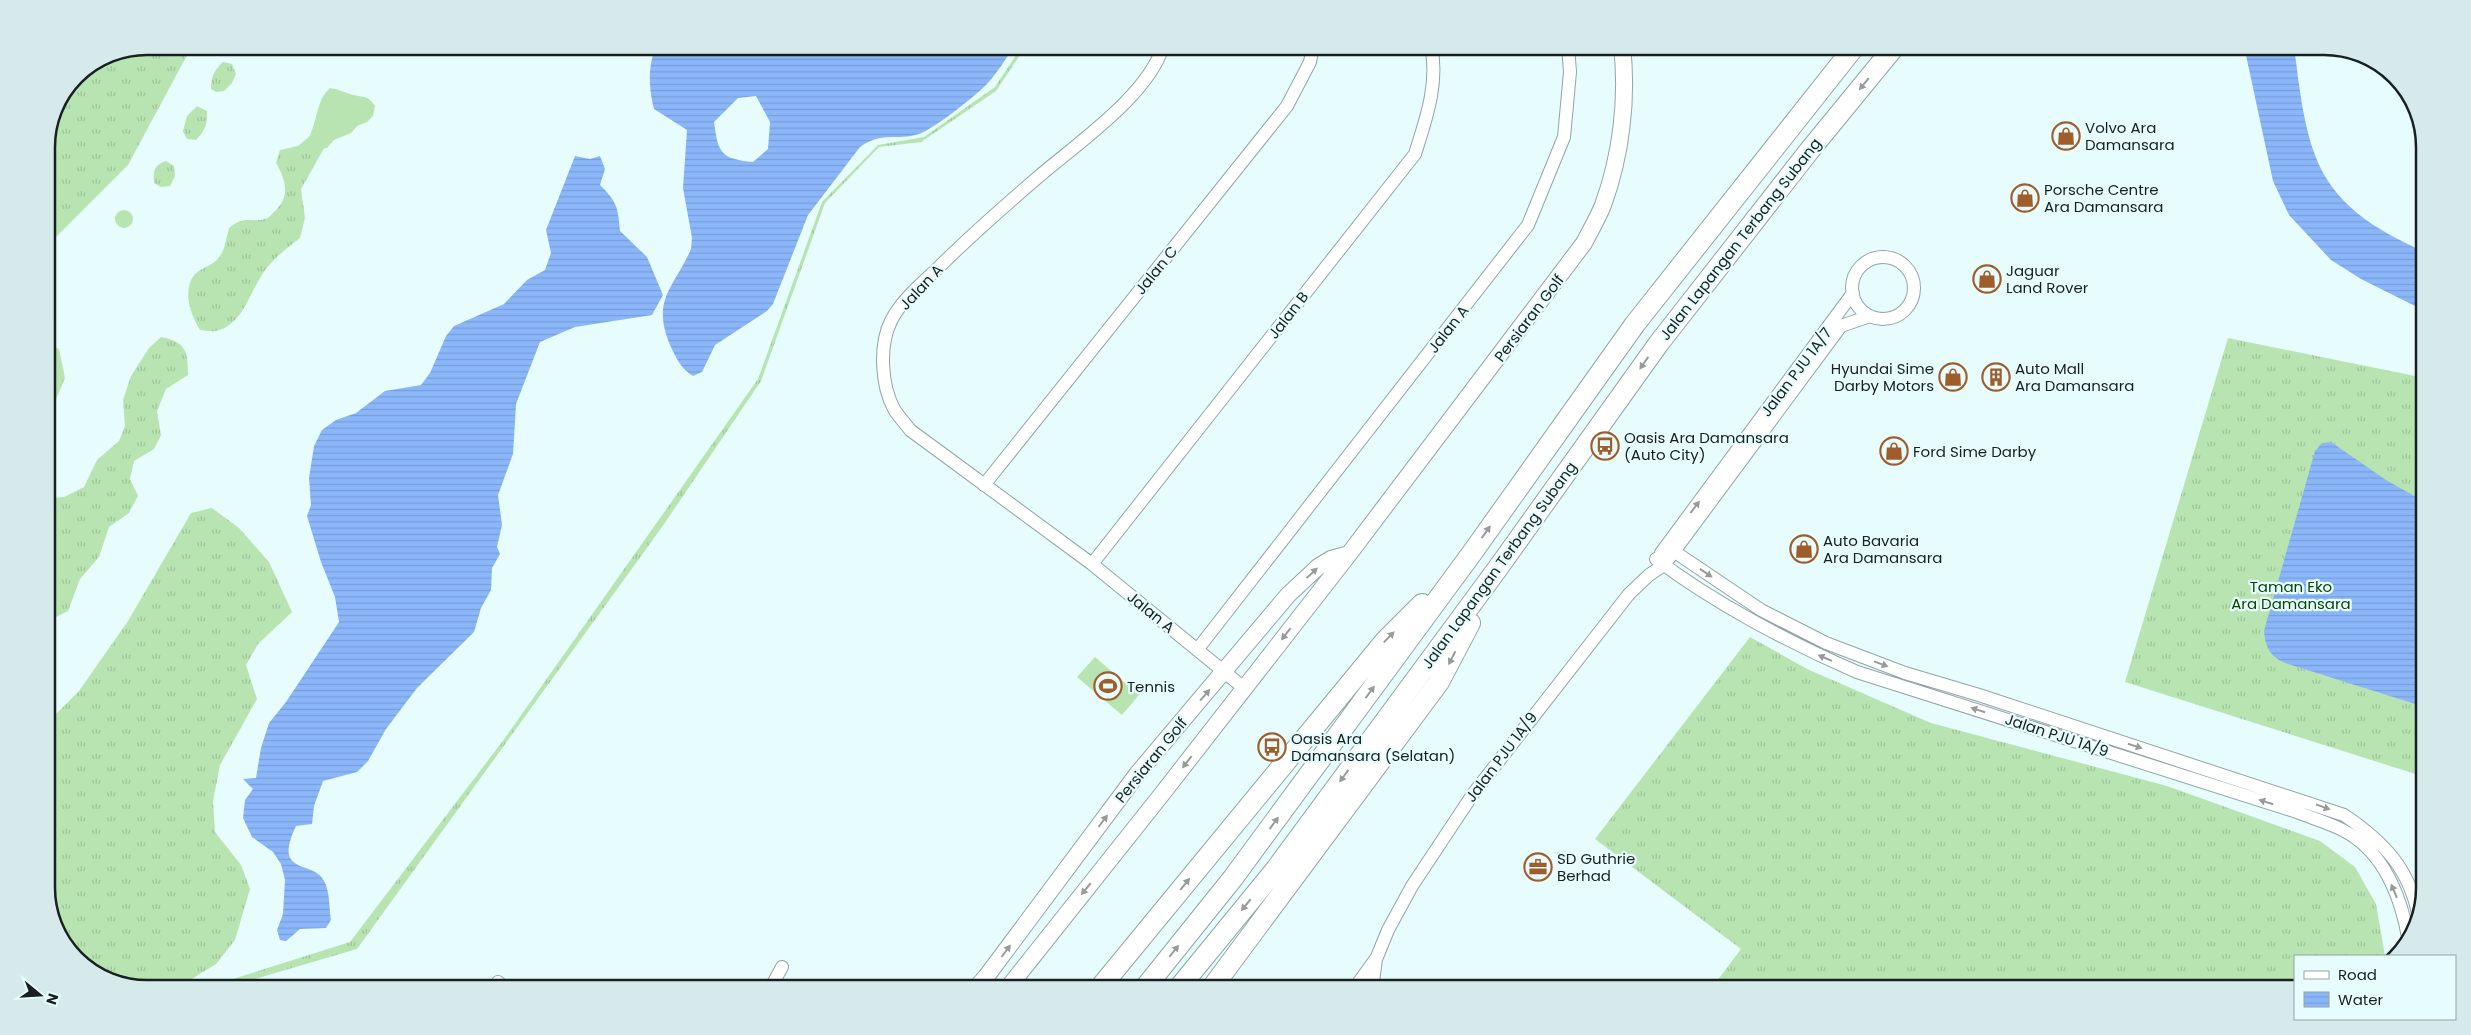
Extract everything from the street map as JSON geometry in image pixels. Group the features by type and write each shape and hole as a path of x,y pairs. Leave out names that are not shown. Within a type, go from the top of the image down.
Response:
{"main road":[{"name":"Jalan Lapangan Terbang Subang","path":"1151,980 1233,878 1472,553 1635,324 1848,55"},
{"name":"Jalan Lapangan Terbang Subang","path":"1185,980 1276,869 1498,568 1659,343 1808,151 1888,55"},
{"path":"1106,980 1385,641 1472,553"},
{"path":"1218,980 1439,682 1498,568"}],"street":[{"name":"Jalan A","path":"1159,55 1151,74 1127,101 975,231 906,299 891,320 886,333 884,360 886,389 894,410 910,430 1092,564 1244,688"},
{"name":"Jalan C","path":"984,485 1287,106 1310,62 1311,55"},
{"name":"Jalan B","path":"1092,564 1415,154 1430,106 1434,60 1433,55"},
{"name":"Jalan A","path":"1197,650 1528,225 1564,137 1570,72 1569,55"},
{"name":"Persiaran Golf","path":"1014,980 1349,554 1584,243 1603,206 1617,156 1623,115 1623,55"},
{"path":"1892,259 1908,270 1914,290 1907,308 1890,319 1870,316 1862,310 1853,292 1857,273 1872,260 1892,259"},
{"name":"Jalan PJU 1A/7","path":"1670,549 1853,292"},
{"name":"Jalan PJU 1A/7","path":"1670,549 1842,326 1870,316"},
{"name":"Jalan PJU 1A/9","path":"1360,980 1376,956 1412,886 1473,794 1628,594 1649,575 1670,549 1761,610 1826,643 1905,673 1979,695 2344,815 2379,840 2410,883 2415,901"},
{"name":"Persiaran Golf","path":"983,980 1138,773 1288,595 1318,567 1331,559 1349,554"},
{"name":"Jalan PJU 1A/9","path":"1660,562 1777,633 1812,652 1857,672 2279,806 2336,827 2357,839 2374,854 2388,876 2399,902 2406,929"},
{"name":"Jalan PJU 1A/9","path":"1373,980 1376,956"},
{"path":"775,980 782,967"}],"green space":[{"path":"148,55 187,55 128,165 55,238 55,141 62,112 74,91 96,71 124,58"},
{"path":"1016,55 1020,55 996,91 921,142 879,147 825,203 761,381 662,527 357,949 252,980 230,980 350,942 505,738 758,379 822,202 878,145 924,137 995,87"},
{"path":"223,62 232,64 236,74 232,83 224,91 216,92 211,89 212,77"},
{"path":"330,88 367,98 375,106 373,116 367,122 357,126 351,133 334,140 327,148 321,149 314,146 310,135 320,103"},
{"path":"197,106 207,111 204,130 196,140 187,139 183,131 187,116"},
{"path":"317,130 327,143 301,189 305,218 300,238 266,269 240,314 233,322 216,331 200,330 191,310 188,296 190,282 194,275 220,257 229,228 243,220 266,218 279,206 285,194 284,182 276,163 280,150 298,146"},
{"path":"166,161 174,166 175,176 170,186 161,187 154,183 154,172 159,164"},
{"path":"120,210 128,210 133,215 131,226 120,228 115,223 115,215"},
{"path":"161,337 181,345 186,354 188,375 166,389 157,411 161,435 154,449 134,461 130,479 138,496 129,513 109,527 99,557 80,579 68,611 55,618 55,498 64,497 84,487 97,460 119,441 125,426 123,400 131,376 149,348"},
{"name":"Taman Eko Ara Damansara","path":"2228,338 2416,376 2416,774 2125,682"},
{"path":"55,347 59,349 65,378 55,402"},
{"path":"212,508 239,528 269,562 292,612 258,644 246,665 257,699 220,765 213,801 215,832 241,865 250,889 235,940 216,964 190,980 141,980 112,973 91,961 67,934 58,911 55,894 55,715 79,691 128,621 191,513"},
{"path":"1750,637 1807,669 1931,723 2167,786 2320,841 2355,867 2376,904 2385,955 2294,955 2294,980 1718,980 1741,949 1595,839"},
{"name":"Tennis","path":"1095,657 1139,695 1122,715 1077,677"}],"water":[{"path":"653,55 1008,55 987,84 964,104 926,131 911,136 875,139 860,147 808,215 773,304 767,311 715,345 702,372 693,376 682,367 674,354 665,329 663,316 667,294 691,249 692,238 683,188 687,130 654,109 650,77","holes":["756,96 770,122 768,149 753,162 734,159 723,153 717,141 714,122 738,98"]},
{"path":"2246,55 2295,55 2305,119 2312,147 2323,173 2338,195 2360,215 2388,234 2416,248 2416,306 2361,279 2331,260 2289,215 2273,181"},
{"path":"575,156 590,159 600,156 605,169 600,185 616,205 620,231 647,257 663,295 652,315 575,327 540,342 516,404 513,454 498,495 502,525 497,547 500,554 492,568 491,590 481,608 474,632 417,688 386,729 368,761 357,772 323,781 314,806 312,824 296,826 290,842 289,853 291,860 319,874 324,881 331,920 326,928 300,929 286,941 280,940 277,930 283,914 285,880 281,864 273,852 252,837 243,818 245,800 253,789 243,779 256,778 261,748 269,723 286,702 339,622 335,597 321,562 307,516 311,505 309,478 314,446 322,430 336,420 356,413 385,391 421,385 430,373 446,336 454,326 504,304 527,280 545,270 551,253 546,230"},
{"path":"2331,442 2386,480 2416,497 2416,704 2288,664 2273,655 2266,643 2264,631 2315,451 2322,443"}],"place":[{"name":"Volvo Ara Damansara","path":"2066,136"},
{"name":"Porsche Centre Ara Damansara","path":"2025,198"},
{"name":"Jaguar Land Rover","path":"1987,279"},
{"name":"Hyundai Sime Darby Motors","path":"1953,377"},
{"name":"Auto Mall Ara Damansara","path":"1996,377"},
{"name":"Oasis Ara Damansara (Auto City)","path":"1605,446"},
{"name":"Ford Sime Darby","path":"1894,451"},
{"name":"Auto Bavaria Ara Damansara","path":"1804,549"},
{"name":"Tennis","path":"1108,686"},
{"name":"Oasis Ara Damansara (Selatan)","path":"1272,747"},
{"name":"SD Guthrie Berhad","path":"1538,867"}]}
